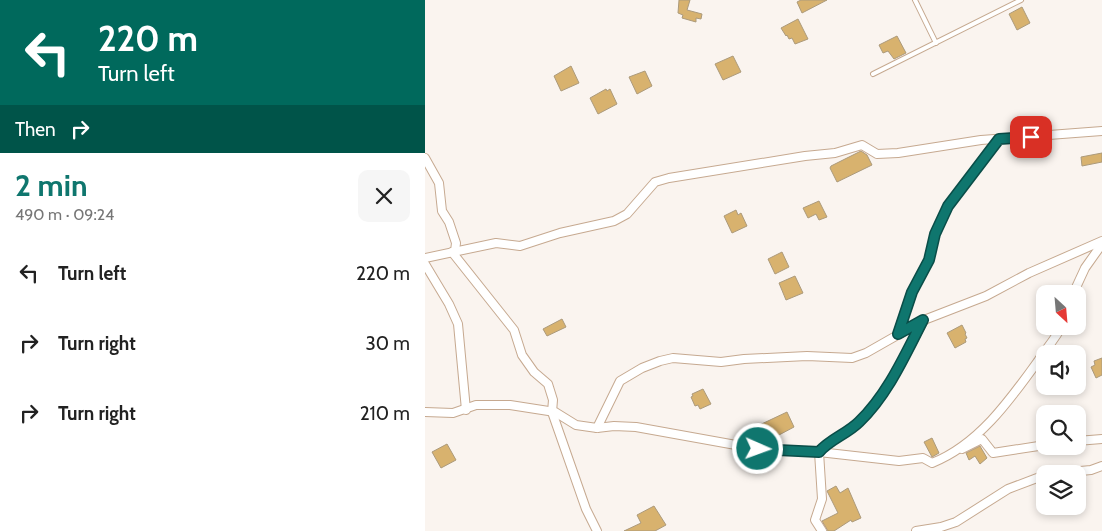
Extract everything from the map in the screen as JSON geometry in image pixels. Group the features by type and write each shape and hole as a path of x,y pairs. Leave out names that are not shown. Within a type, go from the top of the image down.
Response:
{"street":[{"path":"425,258 496,243 520,246 560,233 614,221 627,214 655,182 669,178 796,157 835,153 862,145 877,154 999,139 1102,132"},
{"path":"898,334 912,292 929,260 935,234 948,206 999,139"},
{"path":"425,158 439,183 443,212 449,222 456,243 453,252"},
{"path":"597,428 620,381 642,368 660,361 673,358 721,362 761,357 807,356 852,358 860,356 923,320 986,296 1042,267 1102,242"},
{"path":"1077,285 1085,268 1102,242"},
{"path":"453,252 514,330 522,355 534,372 548,384 553,400 552,412 585,509 597,531"},
{"path":"425,264 449,304 458,324 466,410"},
{"path":"822,531 815,520 823,499 819,452 827,443 858,424 867,414 903,361 923,320"},
{"path":"425,412 453,413 476,405 510,405 552,412 576,425 597,428 614,426 636,427 758,449 819,452 899,462 923,458 932,464 955,451 991,422 1005,407 1056,335"},
{"path":"955,451 982,439 993,453 1036,446"},
{"path":"1086,440 1102,439"},
{"path":"1086,470 1102,466"},
{"path":"916,531 941,527 956,522 1008,489 1036,478"}],"lane":[{"path":"915,0 936,43"},
{"path":"873,74 1021,0"}],"building":[{"path":"679,0 690,0 687,10 702,14 701,19 696,18 696,22 682,18 683,15 678,13"},
{"path":"801,0 827,0 802,13 797,2"},
{"path":"1022,7 1030,23 1017,30 1009,14"},
{"path":"798,19 808,39 795,44 792,38 789,39 781,28"},
{"path":"897,36 906,53 894,59 888,51 883,53 879,45"},
{"path":"733,56 741,72 723,80 715,64"},
{"path":"571,66 579,83 561,91 554,76"},
{"path":"645,71 652,86 637,94 629,77"},
{"path":"606,89 607,91 610,89 617,104 598,114 590,98"},
{"path":"861,151 867,155 872,165 837,182 830,168 831,166"},
{"path":"1102,153 1102,162 1082,166 1081,157"},
{"path":"819,201 827,217 819,220 816,214 808,218 803,208"},
{"path":"736,210 738,215 741,213 747,226 732,233 724,216"},
{"path":"782,252 789,267 775,274 768,259"},
{"path":"795,276 803,293 786,300 779,283"},
{"path":"562,319 566,327 547,336 543,329"},
{"path":"962,325 966,333 966,342 955,348 947,333"},
{"path":"1102,358 1102,375 1096,378 1091,367 1095,365 1094,361"},
{"path":"703,389 711,404 700,409 698,405 695,406 691,397 693,396 692,394"},
{"path":"787,412 794,427 762,444 758,443 751,429"},
{"path":"932,438 939,453 932,457 924,442"},
{"path":"447,444 456,460 441,468 432,452"},
{"path":"980,446 987,458 980,464 975,456 969,460 966,453"},
{"path":"836,486 840,493 848,488 861,518 852,522 851,520 834,531 828,531 822,521 838,513 827,491"},
{"path":"654,506 666,525 655,531 624,531 641,523 637,515"}],"route":[{"path":"758,449 819,452 827,443 858,424 867,414 903,361 923,320 898,334 912,292 929,260 935,234 948,206 999,139 1031,137"}]}
